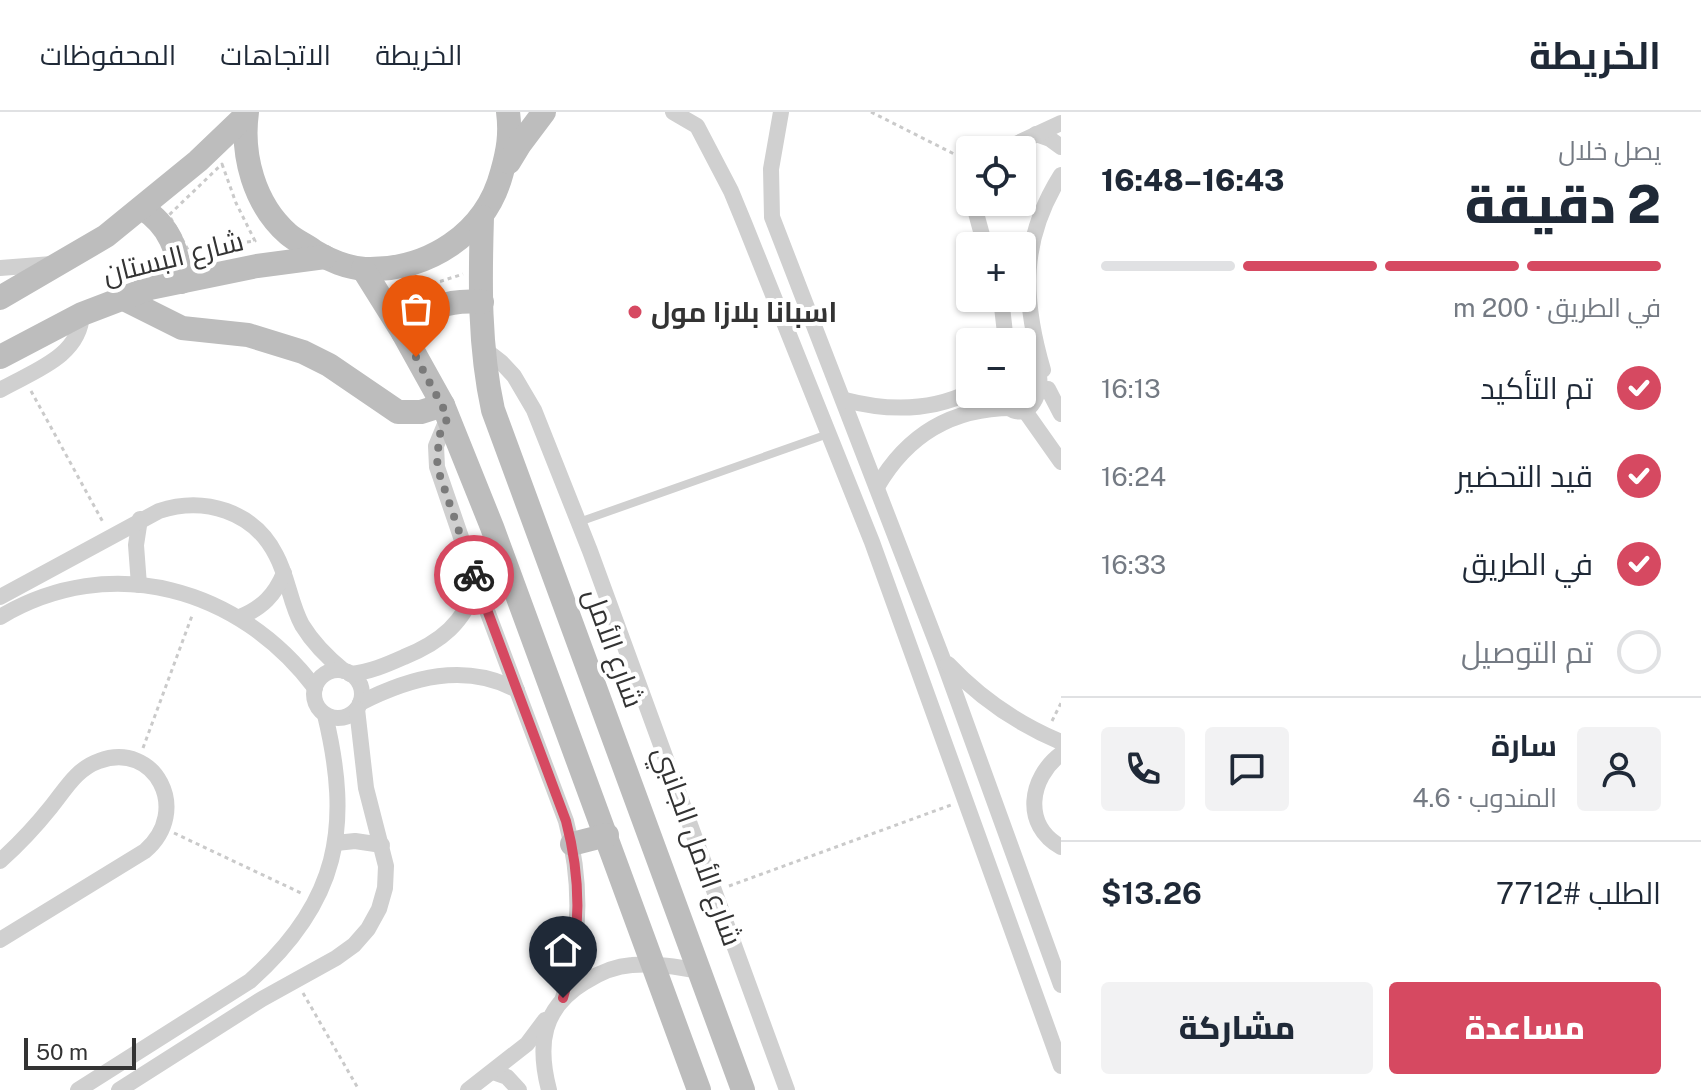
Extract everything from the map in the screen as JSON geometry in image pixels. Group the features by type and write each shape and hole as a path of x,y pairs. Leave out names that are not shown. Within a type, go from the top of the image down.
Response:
{"main road":[{"path":"498,190 510,141 508,112"},
{"path":"247,113 246,158 261,199 288,234 325,257 363,269 401,266 432,257 460,240 482,217 520,144 544,112"},
{"name":"شارع البستان","path":"0,298 106,236 142,208 247,113"},
{"path":"142,208 169,234 179,259 181,282"},
{"name":"شارع الأمل","path":"482,217 483,348 493,410 700,971 736,1085"},
{"name":"شارع البستان","path":"0,357 120,297 257,266 325,257"},
{"path":"363,269 403,333 445,411 492,527 699,1090"},
{"path":"120,297 182,328 248,335 303,352 329,365 398,412 445,411"},
{"path":"403,333 425,313 443,304 462,300 482,302"},
{"path":"572,844 607,835"}],"street":[{"path":"673,112 696,119 736,202 872,542 1061,1066"},
{"path":"781,112 771,169 772,217 942,657 1059,980"},
{"path":"1032,136 1061,123"},
{"path":"1036,134 1061,147"},
{"path":"1034,232 1061,175"},
{"path":"0,268 62,264"},
{"path":"1030,312 1043,370"},
{"path":"0,390 64,354 81,328 82,314"},
{"name":"شارع الأمل الجانبي","path":"483,348 501,362 525,392 579,522 787,1090"},
{"path":"1036,364 1048,379 1048,389 1061,414"},
{"path":"877,487 900,453 932,427 971,412 1018,410 1040,404 1048,389"},
{"path":"845,400 879,408 914,408 956,397"},
{"path":"1016,408 1061,462"},
{"path":"445,411 439,436 437,467 572,844 579,894 578,925 574,957 546,1028 544,1071 549,1090"},
{"path":"0,597 140,519 177,505 216,507 235,514 265,538 284,573 288,592 304,628 315,644 360,686 358,706 366,788 386,866 385,888 379,909 368,929 354,945 119,1090"},
{"path":"139,585 135,559 140,519"},
{"path":"240,617 252,612 272,596 284,573"},
{"path":"315,688 329,672 376,669 435,643 466,612 477,584"},
{"path":"0,617 28,603 72,590 117,585 139,585 198,598 240,617 281,649 315,688 317,706 325,715 336,778 336,843 316,900 275,959 250,981 78,1090"},
{"path":"942,657 989,702 1053,739"},
{"path":"325,715 345,717 358,706 415,681 455,673 487,677 517,690"},
{"path":"1061,754 1044,768 1034,800 1036,817 1044,833 1061,847"},
{"path":"0,861 83,769 111,758 138,761 161,784 167,799 167,814 156,841 145,851 0,940"},
{"path":"336,843 355,841 382,845"},
{"path":"1059,980 1061,955"},
{"path":"275,959 296,980"},
{"path":"468,1090 527,1044 558,1003 601,973 630,965 700,971"},
{"path":"493,1072 507,1077 519,1090"}],"lane":[{"path":"579,522 828,434"}],"path":[{"path":"871,112 956,155"},
{"path":"222,164 236,203 255,241 188,250 169,215 222,164"},
{"path":"137,271 160,261"},
{"path":"383,300 480,268"},
{"path":"23,377 111,536"},
{"path":"138,761 198,598"},
{"path":"1053,739 1061,703"},
{"path":"714,891 965,800"},
{"path":"163,828 316,900"},
{"path":"296,980 359,1090"}],"way so far":[{"path":"416,357 448,417 436,446 437,467 474,575"}],"place":[{"name":"اسبانا بلازا مول","path":"635,312"}],"route":[{"path":"474,575 572,844 577,869 579,915 574,957 563,998"}]}
